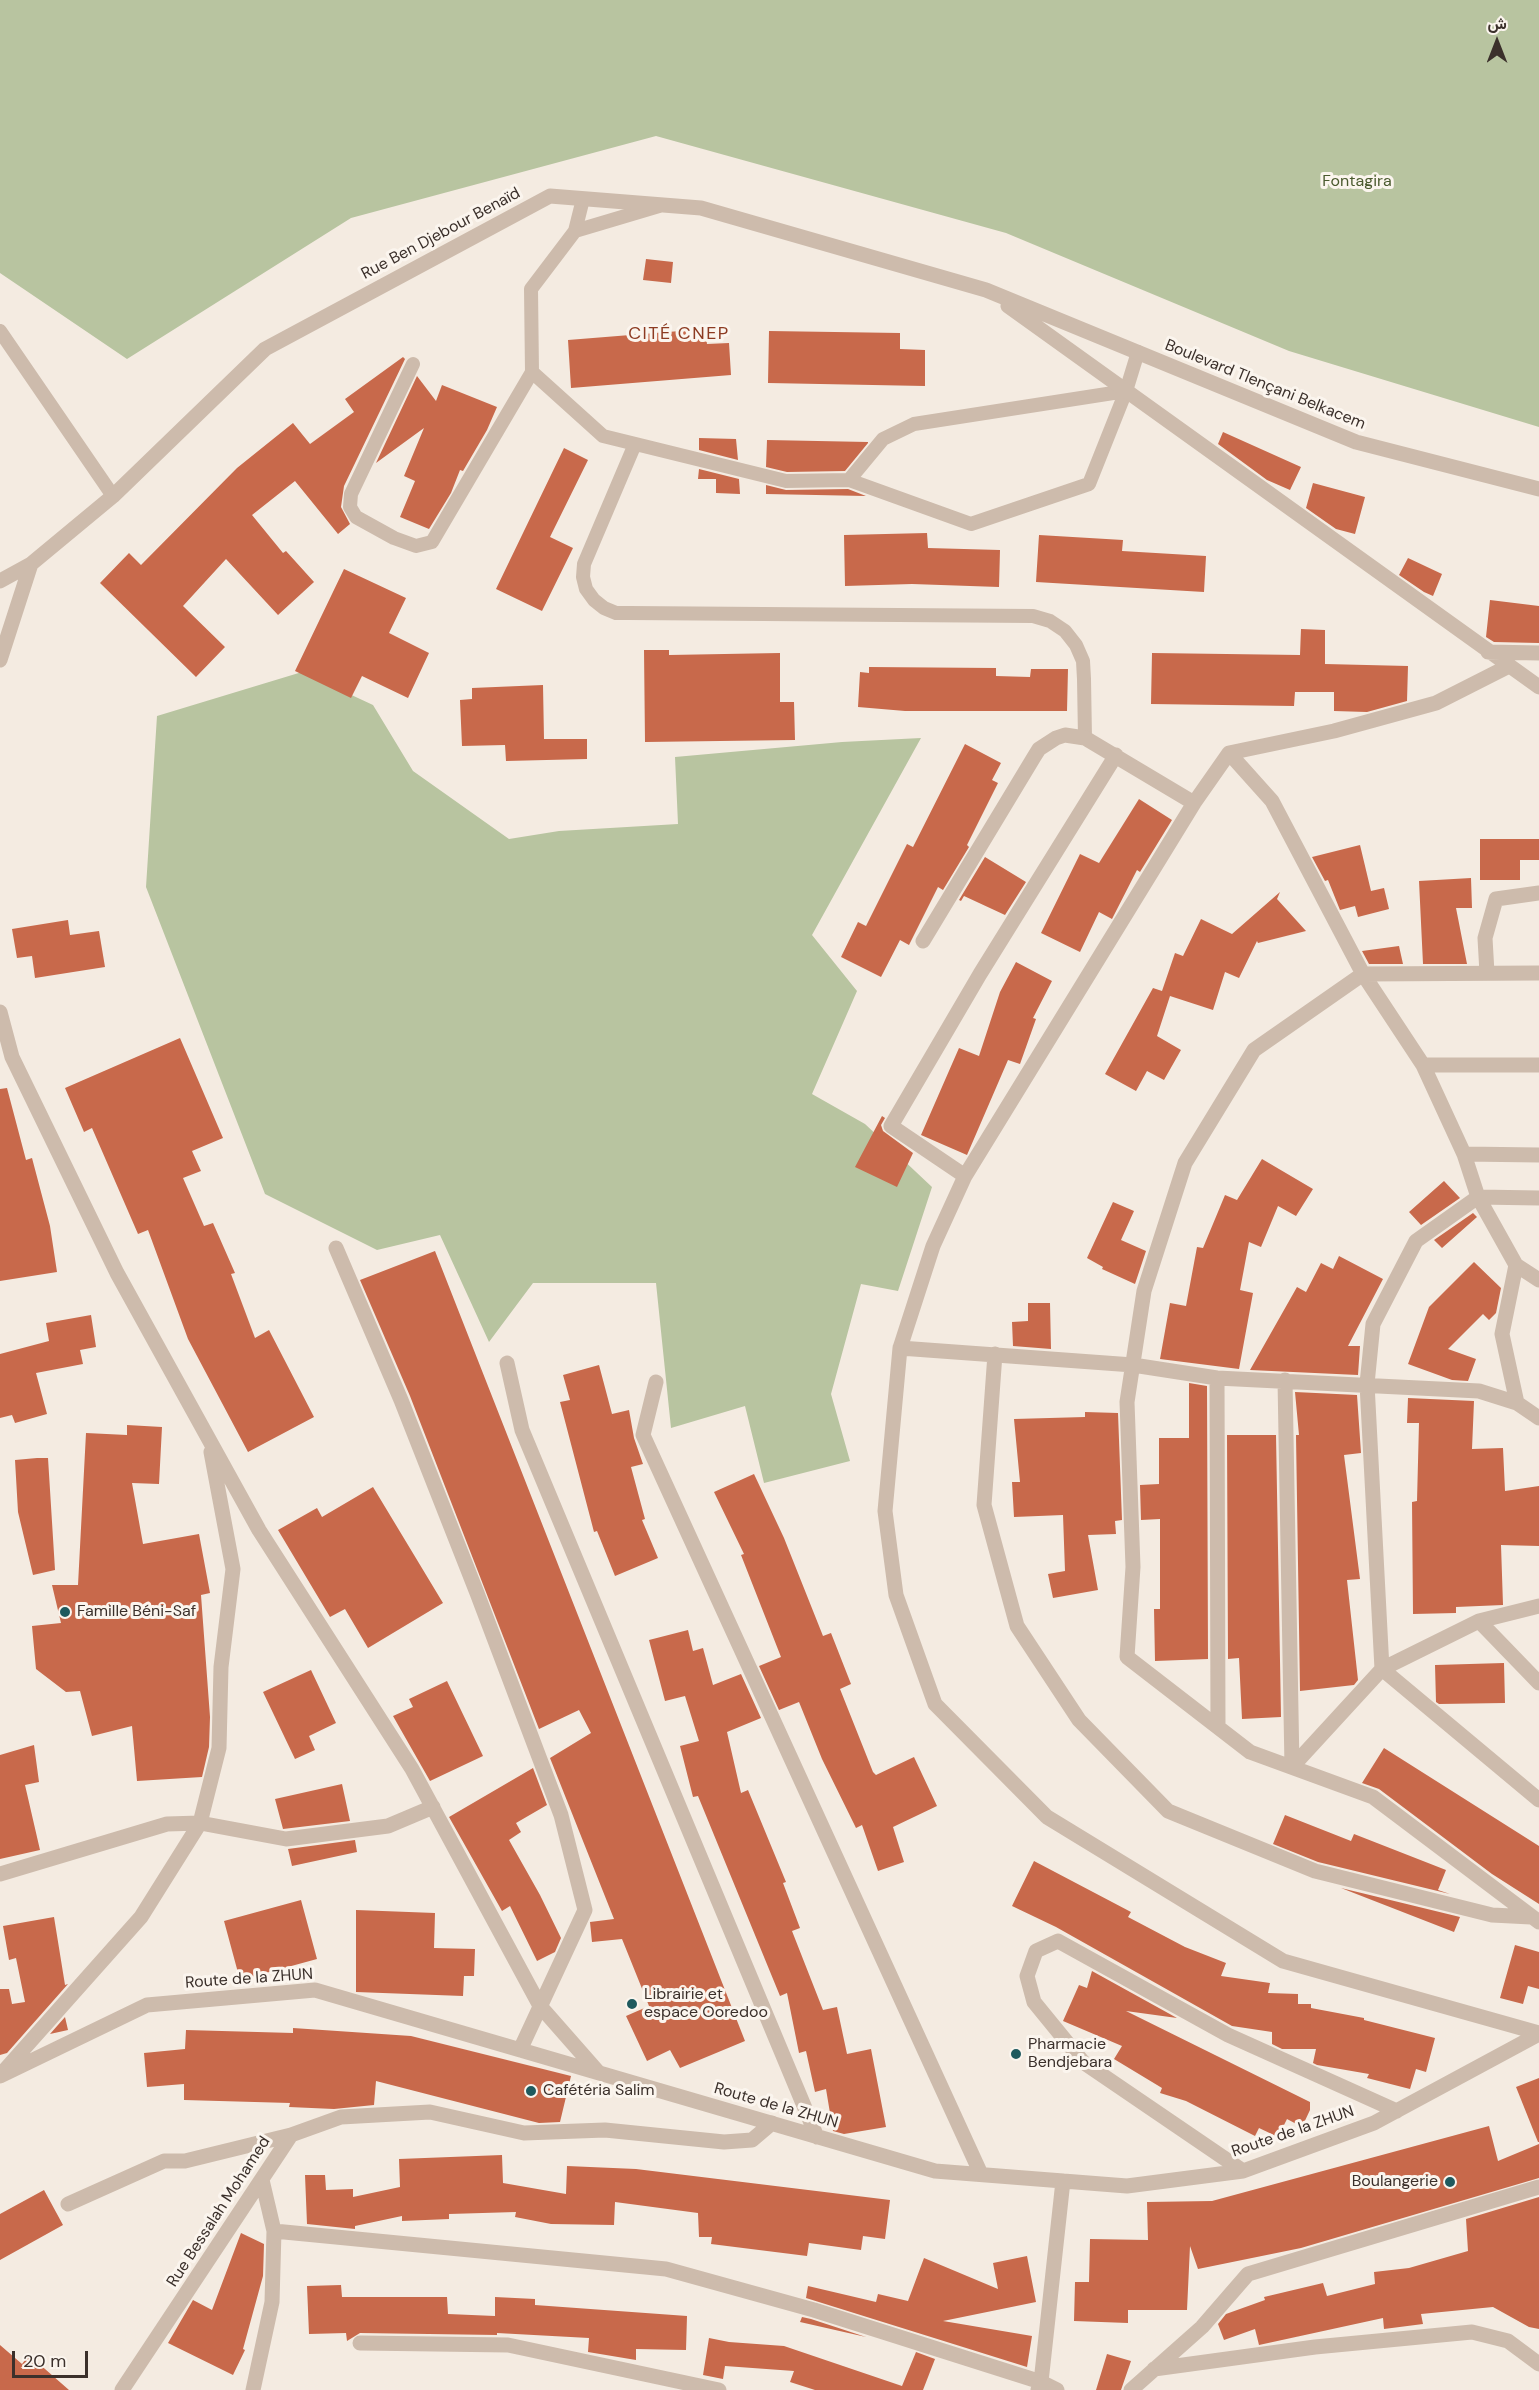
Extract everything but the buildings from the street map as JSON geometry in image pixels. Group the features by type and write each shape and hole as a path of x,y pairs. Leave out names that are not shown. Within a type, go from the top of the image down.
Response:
{"street":[{"name":"Rue Ben Djebour Benaïd","path":"0,581 31,564 113,496 266,349 550,196 701,208 986,290"},
{"name":"Boulevard Tlençani Belkacem","path":"986,290 1356,442 1539,489"},
{"path":"986,290 1539,687"},
{"path":"1051,317 1056,341"},
{"path":"0,660 31,564"},
{"path":"1488,652 1539,653"},
{"path":"1509,666 1436,703 1334,731 1229,753 1194,803 965,1176 933,1246 900,1348 885,1511 896,1595 935,1704 1047,1817 1283,1961 1539,2033"},
{"path":"923,941 1039,749 1047,743 1065,735 1085,738 1194,803"},
{"path":"1229,753 1272,801 1363,974 1423,1065 1464,1154 1478,1197 1516,1265 1539,1280"},
{"path":"965,1176 891,1126 980,974 1116,755"},
{"path":"1487,973 1485,938 1496,899 1539,893"},
{"path":"1535,1919 1373,1797 1250,1752 1127,1657 1132,1567 1127,1402 1144,1291 1185,1163 1254,1050 1363,974 1539,973"},
{"path":"0,1012 12,1057 112,1263 259,1530 412,1769 540,2006 598,2073"},
{"path":"1423,1065 1539,1065"},
{"path":"1464,1154 1539,1155"},
{"path":"1539,1198 1478,1197 1416,1241 1373,1324 1367,1384 1382,1669 1539,1800"},
{"path":"336,1248 410,1421 561,1815 585,1910 520,2050"},
{"path":"1516,1265 1502,1334 1517,1403"},
{"path":"900,1348 1132,1365 1216,1378 1479,1391 1517,1403 1539,1418"},
{"path":"995,1354 984,1505 1017,1626 1079,1720 1168,1811 1315,1871 1492,1915 1535,1919"},
{"path":"507,1363 522,1430 817,2136"},
{"path":"1216,1378 1218,1727"},
{"path":"1285,1380 1292,1767"},
{"path":"656,1382 643,1435 981,2174"},
{"path":"0,2076 141,1917 200,1823 219,1748 221,1667 233,1569 208,1438"},
{"path":"1292,1767 1382,1669 1479,1620 1539,1606"},
{"path":"1479,1620 1539,1683"},
{"path":"0,1874 166,1824 200,1823 286,1839 388,1826 433,1807"},
{"path":"1243,2171 1083,2062 1034,2002 1027,1976 1036,1951 1058,1941 1228,2035 1397,2111"},
{"name":"Route de la ZHUN","path":"0,2076 147,2005 315,1990 935,2171 1127,2186 1243,2171 1374,2123 1539,2033"},
{"name":"Rue Bessalah Mohamed","path":"122,2390 291,2135 341,2117 430,2112 524,2133 606,2130 724,2142 752,2140 772,2123"},
{"path":"68,2204 164,2162 185,2162 291,2135"},
{"path":"253,2390 272,2302 274,2231 262,2180"},
{"path":"1040,2386 1063,2181"},
{"path":"1131,2390 1202,2326 1248,2274 1539,2187"},
{"path":"274,2231 666,2269 814,2310 1040,2386 1058,2390"},
{"path":"1154,2369 1315,2347 1472,2332 1508,2341 1539,2364"},
{"path":"360,2343 508,2345 719,2390"}],"lane":[{"path":"413,364 351,494 350,507 356,517 394,538 416,546 432,542 532,372 531,289 575,231 583,199"},
{"path":"575,231 661,206"},
{"path":"0,331 113,496"},
{"path":"532,372 603,436 786,482 849,480 971,524 1089,484 1126,391 1138,352"},
{"path":"849,480 883,439 914,424 1126,391"},
{"path":"635,444 584,564 583,577 586,589 604,608 616,613 1033,616 1050,621 1065,631 1076,645 1083,661 1085,738"}],"green space":[{"name":"Fontagira","path":"0,0 1539,0 1539,427 1289,351 1006,233 656,136 351,218 127,359 0,273"},
{"path":"302,672 373,705 413,771 509,839 559,831 678,824 675,757 842,742 921,738 812,935 857,991 812,1094 865,1124 932,1187 898,1291 861,1284 831,1394 850,1461 764,1483 745,1406 671,1428 656,1283 533,1283 489,1342 440,1235 377,1250 265,1194 146,887 157,716"}],"place":[{"name":"Famille Béni-Saf","path":"65,1612"},
{"name":"Librairie et espace Ooredoo","path":"632,2004"},
{"name":"Pharmacie Bendjebara","path":"1016,2054"},
{"name":"Cafétéria Salim","path":"531,2091"},
{"name":"Boulangerie","path":"1450,2182"}],"district":[{"name":"CITÉ CNEP","path":"679,334"}]}
